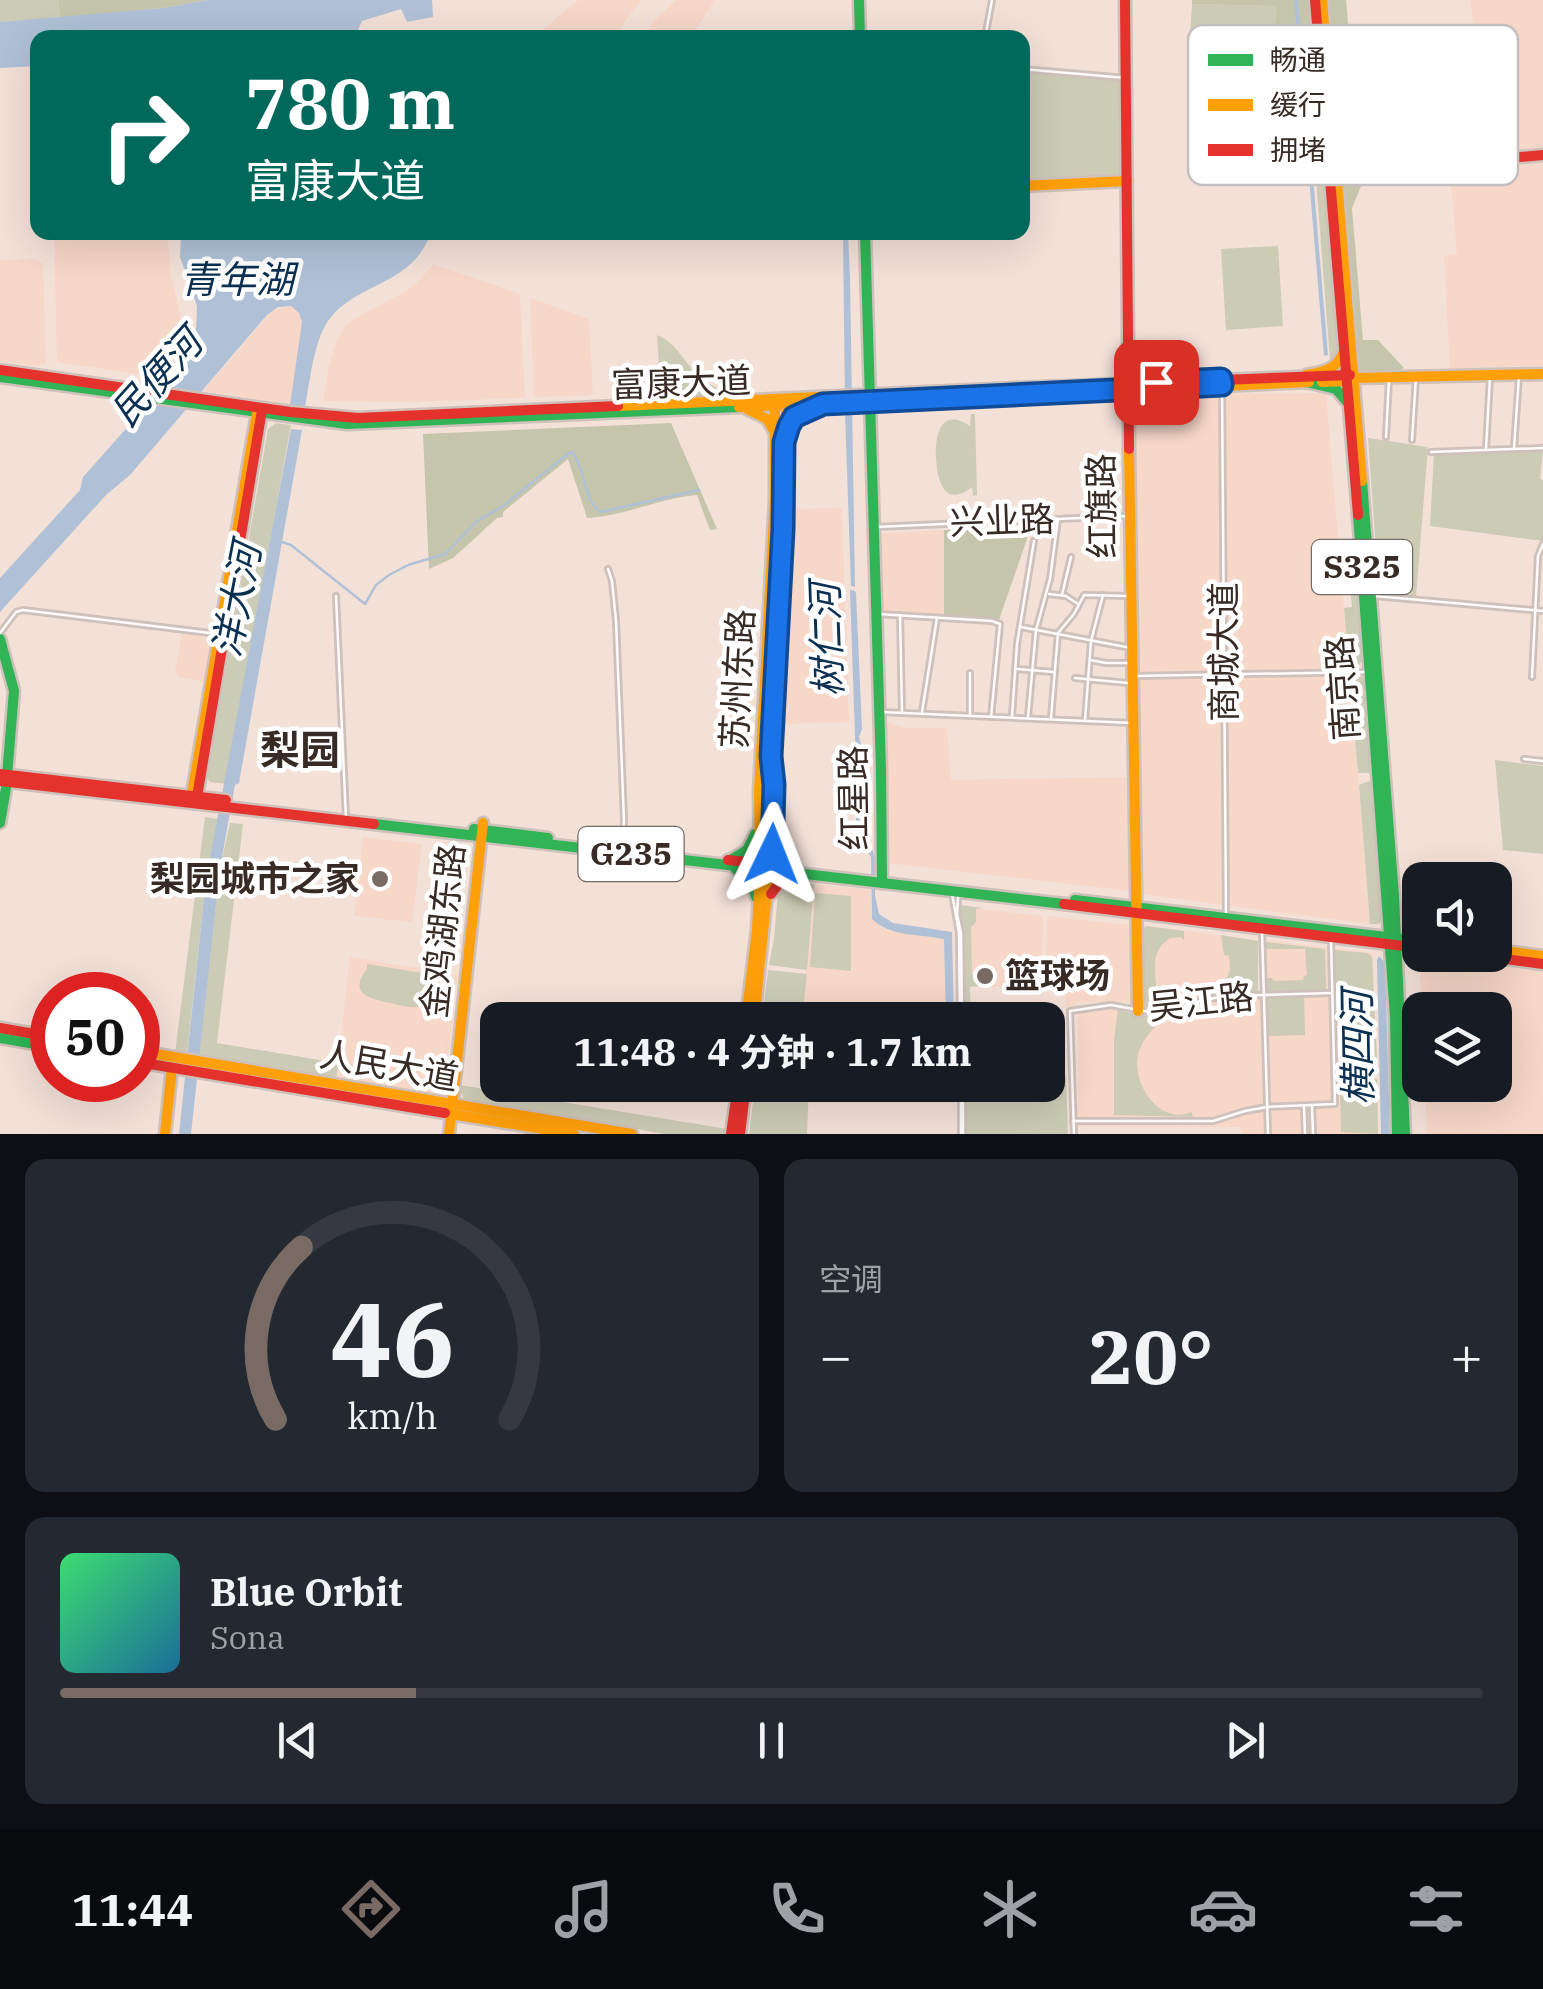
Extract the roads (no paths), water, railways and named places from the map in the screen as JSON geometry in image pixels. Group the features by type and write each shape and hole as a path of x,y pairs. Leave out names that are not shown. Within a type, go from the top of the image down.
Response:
{"main road":[{"path":"858,0 860,30"},
{"name":"红旗路","path":"1125,0 1138,1010"},
{"name":"南京路","path":"1314,0 1316,25"},
{"name":"南京路","path":"1322,0 1324,25"},
{"path":"1518,157 1543,155"},
{"path":"1030,186 1127,182"},
{"name":"南京路","path":"1330,185 1350,378 1393,941"},
{"name":"南京路","path":"1338,185 1350,378 1371,596 1401,1134"},
{"name":"红星路","path":"866,240 882,880"},
{"path":"1306,379 1338,365 1344,355 1344,337"},
{"name":"富康大道","path":"0,373 260,410 358,418 739,406 1222,382 1543,374"},
{"path":"1306,379 1338,390 1347,400 1351,414"},
{"name":"富康大道","path":"781,403 823,404 870,398"},
{"name":"苏州东路","path":"765,867 772,837 771,756 783,529 781,403"},
{"path":"780,442 794,417 823,404"},
{"path":"739,406 767,419 780,442"},
{"path":"194,800 260,410"},
{"name":"苏州东路","path":"755,1002 765,867 759,790 780,442"},
{"path":"0,636 14,691 0,823"},
{"path":"756,969 755,890 730,863 745,853 756,834 756,796 762,763"},
{"name":"G235","path":"3,778 482,830 730,863"},
{"name":"G235","path":"482,830 1402,942"},
{"name":"金鸡湖东路","path":"449,1134 482,830"},
{"path":"756,969 771,894 780,882 797,871 778,853 772,837"},
{"name":"G235","path":"882,880 956,892 1136,910"},
{"name":"G235","path":"1262,925 1393,941"},
{"path":"1512,952 1543,956"},
{"path":"1512,960 1543,964"},
{"name":"苏州东路","path":"750,1002 756,969"},
{"path":"1,1034 30,1035"},
{"path":"1,1034 30,1042"},
{"name":"人民大道","path":"160,1055 425,1105"},
{"name":"人民大道","path":"160,1066 632,1134"},
{"path":"165,1134 172,1068"},
{"path":"732,1134 736,1102"},
{"path":"740,1134 744,1102"},
{"name":"人民大道","path":"483,1114 574,1134"}],"street":[{"path":"986,30 992,0"},
{"path":"1030,70 1126,78"},
{"path":"1514,449 1519,375"},
{"path":"1486,450 1490,376"},
{"path":"1386,437 1390,377"},
{"path":"1412,440 1416,377"},
{"name":"商城大道","path":"1222,382 1226,921"},
{"path":"1431,452 1543,448"},
{"name":"兴业路","path":"874,527 1130,516"},
{"path":"1028,719 1036,630 1058,519"},
{"path":"1012,718 1020,627 1034,542"},
{"path":"1532,678 1538,556 1543,544"},
{"path":"1062,595 1071,557"},
{"path":"608,569 616,622 622,847"},
{"path":"1046,594 1062,595 1080,604"},
{"path":"1051,720 1058,633 1084,595 1131,596"},
{"path":"336,596 346,817"},
{"path":"1084,721 1092,640 1103,596"},
{"path":"1371,596 1543,611"},
{"path":"0,636 16,612 23,610 222,634"},
{"path":"876,614 992,621 1001,626 992,717"},
{"path":"900,616 902,713"},
{"path":"922,714 938,618"},
{"path":"1020,627 1132,648"},
{"path":"1089,660 1132,663"},
{"path":"1016,669 1055,672"},
{"path":"1075,678 1132,680 1370,672"},
{"path":"970,673 970,716"},
{"path":"880,712 1133,723"},
{"path":"1524,759 1543,759"},
{"path":"956,892 961,1002"},
{"path":"1262,925 1268,1134"},
{"path":"1074,1134 1074,1121 1213,1121 1267,1107 1336,1104 1330,936"},
{"name":"吴江路","path":"1074,1121 1070,1011 1111,1005 1138,1010 1178,1008 1224,996 1332,993"},
{"path":"962,1102 962,1134"},
{"path":"1304,1105 1306,1134"},
{"path":"1312,1105 1313,1134"}],"water":[{"path":"207,0 432,0 433,17 407,22 401,9 362,21 358,30 30,30 30,66 0,68 0,22 164,8"},
{"path":"1294,0 1298,0 1300,25 1296,25"},
{"path":"1310,185 1314,185 1328,355 1324,356"},
{"name":"青年湖","path":"181,240 427,240 399,273 356,296 331,317 317,347 305,407 290,405 302,322 299,313 291,306 278,307 267,315 130,475 106,495 0,612 0,578 80,490 83,477 181,367 191,349 197,306 180,257"},
{"path":"843,240 848,240 855,587 851,586"},
{"path":"291,429 302,430 239,783 235,785 220,868 191,1134 179,1134 206,879"},
{"path":"850,590 856,593 863,829 875,859 879,914 893,923 952,932 954,1002 946,1002 944,939 896,932 872,919 871,857 856,833"},
{"path":"1379,956 1385,963 1390,1134 1381,1134"}],"waterway":[{"name":"洋大河","path":"279,541 291,545 365,604 376,585 389,575 445,554 477,521 502,507 569,453 577,459 591,500 601,512 699,490"}],"place":[{"name":"梨园城市之家","path":"380,879"},
{"name":"篮球场","path":"985,976"}],"district":[{"name":"梨园","path":"300,750"}],"water label":[{"name":"民便河","path":"157,378"},
{"name":"树仁河","path":"827,640"},
{"name":"横四河","path":"1358,1048"}]}
